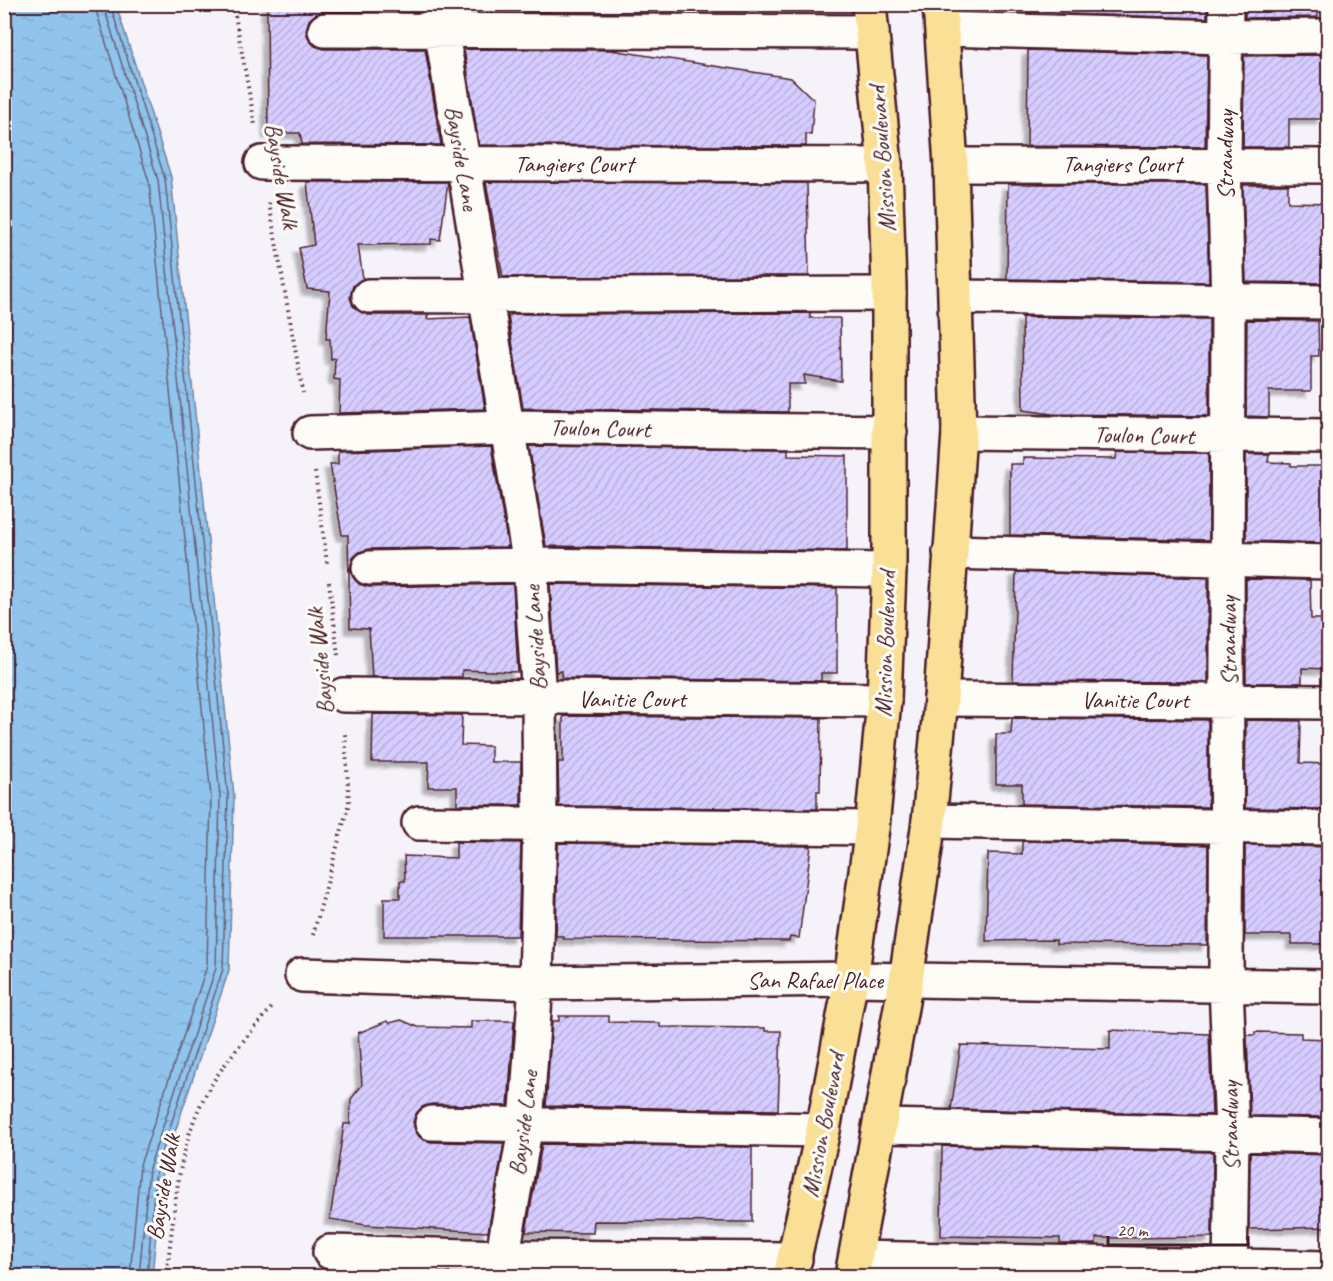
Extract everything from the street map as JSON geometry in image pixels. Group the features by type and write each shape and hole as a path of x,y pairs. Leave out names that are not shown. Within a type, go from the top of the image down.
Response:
{"main road":[{"path":"854,1268 906,980 929,821 941,699 959,432 951,165 942,17"},
{"name":"Mission Boulevard","path":"792,1268 823,1130 851,980 872,828 884,700 890,432 889,294 885,165 871,19"}],"street":[{"name":"Strandway","path":"1226,4 1224,164 1228,301 1226,985 1232,1133 1230,1271"},
{"path":"325,30 439,17 871,19"},
{"name":"Bayside Lane","path":"439,17 530,565 539,698 540,824 536,983 526,1124 501,1267"},
{"path":"942,17 1227,37 1329,36"},
{"name":"Tangiers Court","path":"262,163 885,165"},
{"name":"Tangiers Court","path":"951,165 1329,166"},
{"path":"369,296 889,294"},
{"path":"956,297 1329,302"},
{"name":"Toulon Court","path":"310,433 508,427 890,432"},
{"name":"Toulon Court","path":"959,432 1228,437 1329,436"},
{"path":"950,552 1329,562"},
{"path":"369,568 530,565 888,570"},
{"name":"Vanitie Court","path":"343,695 884,700"},
{"name":"Vanitie Court","path":"941,699 1329,702"},
{"path":"929,821 1329,828"},
{"path":"419,823 872,828"},
{"name":"San Rafael Place","path":"302,975 536,983 906,980 1329,987"},
{"path":"432,1123 823,1130"},
{"path":"881,1126 1329,1136"},
{"path":"330,1252 501,1267 792,1268"},
{"path":"854,1268 1230,1271 1329,1268"}],"path":[{"name":"Bayside Walk","path":"233,4 310,433 327,570"},
{"name":"Bayside Walk","path":"166,1276 184,1153 194,1120 209,1088 273,1006 302,975 349,803 343,695 329,581"}],"water":[{"path":"5,4 116,5 171,177 234,796 229,970 162,1171 152,1276 5,1276"}],"building":[{"path":"267,4 419,4 419,12 324,11 309,20 306,31 309,40 315,46 324,49 425,49 441,145 302,144 300,133 268,133"},
{"path":"456,4 549,4 549,12 457,12"},
{"path":"1029,4 1207,4 1207,18 1029,13"},
{"path":"1245,4 1318,4 1318,17 1245,18"},
{"path":"464,49 611,50 791,78 814,100 811,135 806,134 806,146 479,145"},
{"path":"1028,50 1207,55 1205,147 1027,146"},
{"path":"1323,55 1322,119 1289,119 1289,147 1243,147 1244,56"},
{"path":"307,182 448,182 440,240 431,239 431,244 358,245 363,279 353,286 350,297 353,306 368,315 428,315 427,319 470,317 485,409 339,413 340,380 334,379 335,358 331,359 330,339 326,339 330,291 307,289 299,248 314,245"},
{"path":"486,182 807,183 809,276 503,277"},
{"path":"1008,184 1206,184 1209,282 1007,279"},
{"path":"1243,185 1288,185 1288,202 1329,203 1329,283 1246,282"},
{"path":"810,313 810,318 840,318 841,381 804,375 805,384 788,384 788,412 523,408 508,316 513,314"},
{"path":"1022,317 1209,319 1209,416 1052,414 1023,410"},
{"path":"1247,320 1318,321 1319,356 1311,356 1311,391 1269,391 1269,417 1246,416"},
{"path":"491,446 508,547 369,549 353,558 350,569 359,584 369,587 513,584 518,672 462,670 462,677 372,677 369,629 350,628 348,535 342,535 330,464 338,464 338,451"},
{"path":"529,446 788,449 788,455 847,456 847,551 546,546"},
{"path":"1117,452 1209,453 1209,540 1010,535 1010,464 1023,464 1023,458 1116,459"},
{"path":"1246,454 1269,454 1268,462 1291,463 1291,466 1329,466 1329,543 1246,541"},
{"path":"1016,572 1208,578 1208,682 1013,681"},
{"path":"1246,579 1310,580 1311,619 1329,619 1329,669 1302,668 1302,683 1246,683"},
{"path":"550,584 837,588 837,673 821,673 821,681 562,678 562,671 556,672"},
{"path":"373,714 462,715 461,745 491,746 491,762 521,762 521,805 457,805 457,787 428,787 429,762 372,762"},
{"path":"563,716 821,718 820,791 817,791 817,809 559,806 558,762 563,762"},
{"path":"1012,718 1208,720 1208,807 1022,804 1022,784 996,784 996,734 1011,734"},
{"path":"1246,720 1301,721 1300,763 1329,764 1329,809 1245,808"},
{"path":"1022,841 1208,845 1207,945 1056,944 1056,940 986,941 988,853 1022,854"},
{"path":"456,842 521,843 518,936 384,936 384,898 400,898 400,881 405,881 404,856 456,858"},
{"path":"558,843 811,846 799,938 790,937 789,941 563,939 563,936 556,936"},
{"path":"1245,845 1329,847 1329,944 1292,944 1292,935 1245,935"},
{"path":"559,1016 609,1016 609,1022 660,1023 660,1027 765,1028 765,1031 781,1031 778,1110 546,1106 552,1021 559,1021"},
{"path":"401,1020 418,1027 471,1028 471,1021 514,1021 508,1106 432,1104 422,1107 413,1122 416,1133 422,1139 431,1142 504,1143 488,1232 366,1225 330,1219 344,1124 350,1124 351,1099 362,1085 358,1033 387,1021 390,1023"},
{"path":"1110,1030 1209,1034 1212,1115 951,1109 961,1045 1110,1049"},
{"path":"1255,1032 1301,1033 1301,1038 1329,1039 1329,1117 1250,1116 1247,1035 1255,1035"},
{"path":"542,1144 752,1147 752,1222 594,1221 593,1233 526,1232"},
{"path":"942,1146 1213,1152 1212,1237 1096,1238 1096,1244 1060,1244 1060,1238 941,1236"},
{"path":"1250,1153 1329,1155 1329,1227 1249,1229"}]}
